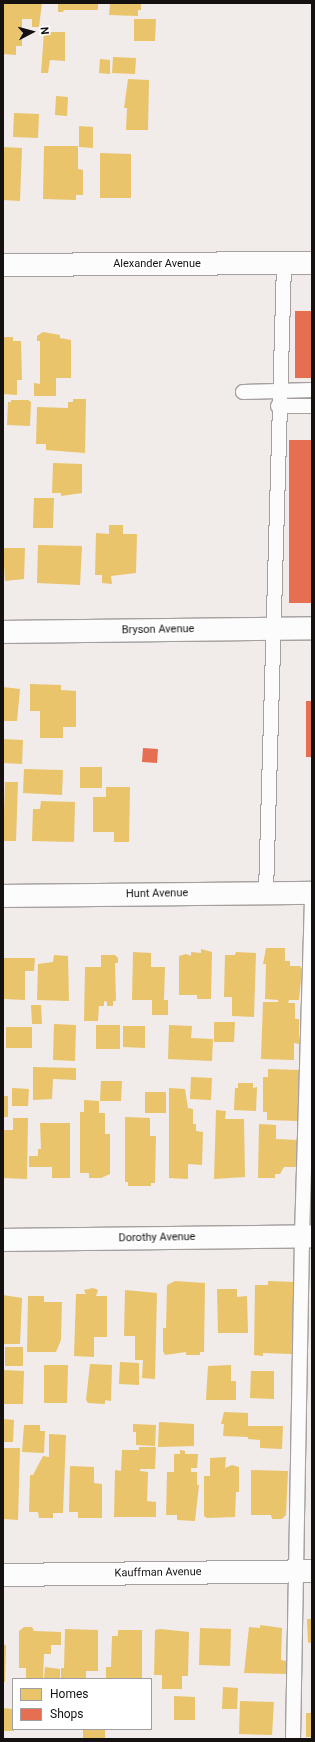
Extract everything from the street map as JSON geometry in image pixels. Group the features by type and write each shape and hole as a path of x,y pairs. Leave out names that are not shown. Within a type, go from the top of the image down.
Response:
{"street":[{"name":"Alexander Avenue","path":"3,265 312,264"},
{"name":"Bryson Avenue","path":"3,632 312,628"},
{"name":"Hunt Avenue","path":"3,896 266,893 312,894"},
{"name":"Dorothy Avenue","path":"3,1240 307,1236"},
{"name":"Kauffman Avenue","path":"3,1575 304,1572"}],"lane":[{"path":"266,893 278,406 284,264"},
{"path":"242,392 312,390"},
{"path":"278,406 312,406"},
{"path":"293,1739 304,1572 312,897"}],"building: Homes":[{"path":"3,3 42,3 39,27 32,27 32,19 22,19 22,46 16,46 16,55 3,54"},
{"path":"58,3 98,3 98,10 64,10 63,12 58,12"},
{"path":"110,3 141,3 141,10 138,10 138,16 109,15"},
{"path":"134,19 156,19 155,41 134,41"},
{"path":"44,32 65,32 65,61 50,60 48,73 41,73"},
{"path":"113,57 136,58 135,74 112,73"},
{"path":"100,59 110,60 110,74 99,73"},
{"path":"128,79 149,80 148,130 126,130 127,108 124,108"},
{"path":"56,96 68,97 67,116 55,115"},
{"path":"14,113 39,114 38,138 13,137"},
{"path":"79,126 93,127 93,148 79,147"},
{"path":"44,146 78,146 78,169 83,170 83,195 76,195 76,200 43,199"},
{"path":"3,147 22,148 20,201 3,200"},
{"path":"100,153 131,154 131,198 100,198"},
{"path":"43,332 60,335 60,338 71,340 71,378 56,378 56,396 34,396 34,383 40,384 40,341 37,341 37,336"},
{"path":"3,337 13,337 13,341 21,341 22,380 17,380 17,395 3,394"},
{"path":"73,399 86,399 85,453 46,450 46,444 36,444 37,407 68,408 68,402 73,402"},
{"path":"11,400 28,400 31,402 30,426 7,425 8,402 11,402"},
{"path":"53,463 82,464 82,493 61,496 61,493 52,493"},
{"path":"34,498 54,498 53,528 33,528"},
{"path":"109,525 123,525 123,534 137,534 136,573 111,576 112,584 102,583 102,575 95,575 96,533 109,534"},
{"path":"38,545 82,546 80,585 37,583"},
{"path":"3,548 25,548 24,579 5,581"},
{"path":"30,684 61,685 61,690 76,691 76,727 63,727 63,738 40,738 40,711 30,711"},
{"path":"3,687 20,689 17,721 3,721"},
{"path":"3,739 23,740 22,764 3,763"},
{"path":"80,767 102,767 102,788 80,788"},
{"path":"24,769 63,770 62,795 23,793"},
{"path":"5,782 18,782 16,841 3,841"},
{"path":"106,787 130,787 129,842 114,842 114,832 93,832 93,797 106,797"},
{"path":"41,801 75,802 74,842 32,841 33,809 40,809"},
{"path":"266,948 285,948 285,961 290,961 290,966 300,966 302,969 299,1000 289,1000 288,1003 295,1003 295,1019 299,1019 299,1044 294,1043 294,1060 261,1059 263,1002 278,1002 278,1000 265,999 266,964 263,964"},
{"path":"201,949 212,952 211,999 197,999 197,995 179,995 179,956 186,954 191,956 191,952 201,953"},
{"path":"133,952 151,953 151,967 165,967 164,1000 168,1000 168,1015 152,1015 152,1000 132,1000"},
{"path":"236,952 256,953 254,1017 232,1016 232,997 224,997 225,955 235,955"},
{"path":"54,955 68,956 69,1001 37,1000 38,964 53,962"},
{"path":"101,955 115,955 118,958 118,963 115,963 116,1001 113,1001 113,1006 107,1006 107,1002 104,1001 104,1006 99,1006 98,1021 84,1021 85,967 101,967"},
{"path":"3,958 35,958 34,971 25,971 25,1000 3,999"},
{"path":"31,1005 41,1005 42,1024 32,1024"},
{"path":"214,1022 235,1022 234,1042 214,1042"},
{"path":"54,1024 76,1025 75,1061 53,1060"},
{"path":"96,1025 120,1025 120,1049 96,1049"},
{"path":"169,1025 192,1026 191,1038 213,1039 212,1061 168,1059"},
{"path":"123,1026 145,1026 145,1048 123,1047"},
{"path":"6,1027 32,1027 32,1048 6,1048"},
{"path":"33,1067 76,1068 76,1080 53,1079 52,1099 33,1100"},
{"path":"268,1069 299,1070 298,1121 267,1120 267,1112 263,1112 263,1077 268,1077"},
{"path":"191,1077 212,1078 211,1100 190,1099"},
{"path":"101,1081 122,1081 121,1101 100,1101"},
{"path":"238,1083 253,1083 253,1088 257,1087 256,1111 234,1110 235,1088 238,1088"},
{"path":"12,1088 29,1089 28,1106 12,1106"},
{"path":"169,1088 185,1089 188,1108 193,1109 193,1124 196,1124 196,1131 203,1132 202,1165 188,1164 188,1179 169,1178"},
{"path":"145,1092 166,1092 166,1113 145,1113"},
{"path":"3,1096 8,1096 8,1117 3,1117"},
{"path":"84,1100 99,1101 99,1113 105,1113 105,1134 110,1134 110,1174 101,1178 89,1178 89,1173 80,1173 80,1112 84,1112"},
{"path":"216,1110 226,1111 225,1119 244,1119 245,1177 214,1179"},
{"path":"125,1117 150,1118 150,1136 156,1136 155,1183 151,1183 151,1186 128,1186 128,1182 125,1182"},
{"path":"13,1118 28,1118 27,1179 3,1178 3,1130 13,1130"},
{"path":"40,1123 70,1123 70,1178 52,1178 52,1167 29,1167 29,1156 38,1156 38,1149 41,1149"},
{"path":"259,1124 276,1125 276,1139 297,1140 296,1167 284,1167 280,1174 275,1174 275,1178 258,1178"},
{"path":"175,1281 205,1283 204,1352 200,1352 200,1355 186,1355 186,1352 165,1355 163,1351 163,1328 166,1328 167,1285"},
{"path":"268,1281 294,1282 292,1354 263,1353 263,1356 254,1355 255,1285 268,1285"},
{"path":"93,1288 98,1290 96,1296 107,1296 107,1337 94,1337 94,1357 74,1356 76,1294 86,1294 84,1290"},
{"path":"217,1289 237,1289 237,1297 247,1296 248,1333 218,1333"},
{"path":"125,1290 157,1293 155,1379 142,1378 143,1360 135,1360 135,1336 124,1336"},
{"path":"3,1295 22,1298 20,1344 3,1344"},
{"path":"28,1296 44,1296 44,1302 62,1302 61,1340 56,1352 27,1352"},
{"path":"5,1347 23,1347 23,1366 5,1366"},
{"path":"120,1362 139,1363 139,1385 119,1384"},
{"path":"90,1364 112,1365 111,1401 105,1400 105,1404 88,1403 86,1400"},
{"path":"44,1365 68,1365 67,1403 44,1403"},
{"path":"231,1365 231,1381 236,1381 236,1400 206,1400 208,1366"},
{"path":"3,1370 24,1371 23,1404 3,1404"},
{"path":"251,1371 274,1371 274,1399 250,1398"},
{"path":"224,1412 248,1413 248,1426 283,1426 282,1449 260,1448 260,1440 248,1439 248,1437 223,1436 224,1424 221,1424"},
{"path":"3,1419 14,1420 13,1442 3,1442"},
{"path":"159,1422 194,1424 194,1446 158,1447"},
{"path":"133,1424 156,1425 155,1446 136,1445 136,1432 133,1432"},
{"path":"24,1425 40,1425 40,1431 45,1431 44,1453 22,1452"},
{"path":"49,1434 66,1435 63,1513 53,1513 53,1518 39,1518 38,1512 29,1512 30,1475 33,1475 43,1456 49,1457"},
{"path":"139,1447 156,1447 155,1469 140,1469 140,1471 148,1472 147,1501 156,1502 156,1517 114,1517 115,1470 121,1471 122,1450 139,1450"},
{"path":"3,1448 20,1448 18,1520 3,1519"},
{"path":"180,1450 185,1451 185,1454 198,1454 197,1468 191,1468 191,1472 197,1472 197,1485 199,1485 195,1521 177,1520 177,1515 166,1515 167,1472 174,1472 174,1454 180,1454"},
{"path":"226,1457 225,1468 232,1465 239,1467 239,1492 236,1492 235,1517 207,1518 204,1516 204,1476 210,1476 210,1458"},
{"path":"70,1466 94,1467 94,1483 102,1484 102,1518 78,1518 78,1512 69,1512"},
{"path":"251,1470 288,1471 286,1515 282,1519 272,1519 271,1515 251,1515"},
{"path":"307,1619 312,1619 312,1642 308,1643"},
{"path":"260,1625 282,1628 281,1660 286,1661 286,1674 244,1673 249,1627 260,1628"},
{"path":"24,1627 32,1627 34,1631 61,1632 61,1645 51,1645 51,1654 44,1654 43,1678 26,1678 26,1668 19,1668 19,1631"},
{"path":"200,1628 231,1629 230,1666 199,1665"},
{"path":"65,1629 98,1630 98,1671 86,1671 86,1678 61,1678 61,1668 64,1668"},
{"path":"160,1629 189,1632 188,1676 182,1676 182,1689 162,1689 162,1675 154,1675 155,1630"},
{"path":"118,1630 142,1630 142,1678 106,1678 106,1667 111,1667 112,1636 118,1636"},
{"path":"3,1645 6,1645 5,1682 3,1682"},
{"path":"45,1667 60,1669 60,1678 44,1678"},
{"path":"223,1687 238,1688 237,1709 222,1709"},
{"path":"174,1696 195,1697 195,1720 174,1720"},
{"path":"240,1701 274,1702 272,1735 239,1734"},
{"path":"3,1708 12,1709 12,1730 14,1731 3,1731"},
{"path":"306,1713 312,1713 312,1737 306,1737"},
{"path":"83,1730 105,1730 105,1739 83,1739"}],"building: Shops":[{"path":"295,311 312,311 312,378 295,378"},
{"path":"289,440 312,440 312,603 289,603"},
{"path":"306,701 312,701 312,757 306,757"},
{"path":"143,748 158,749 157,763 142,762"}]}
